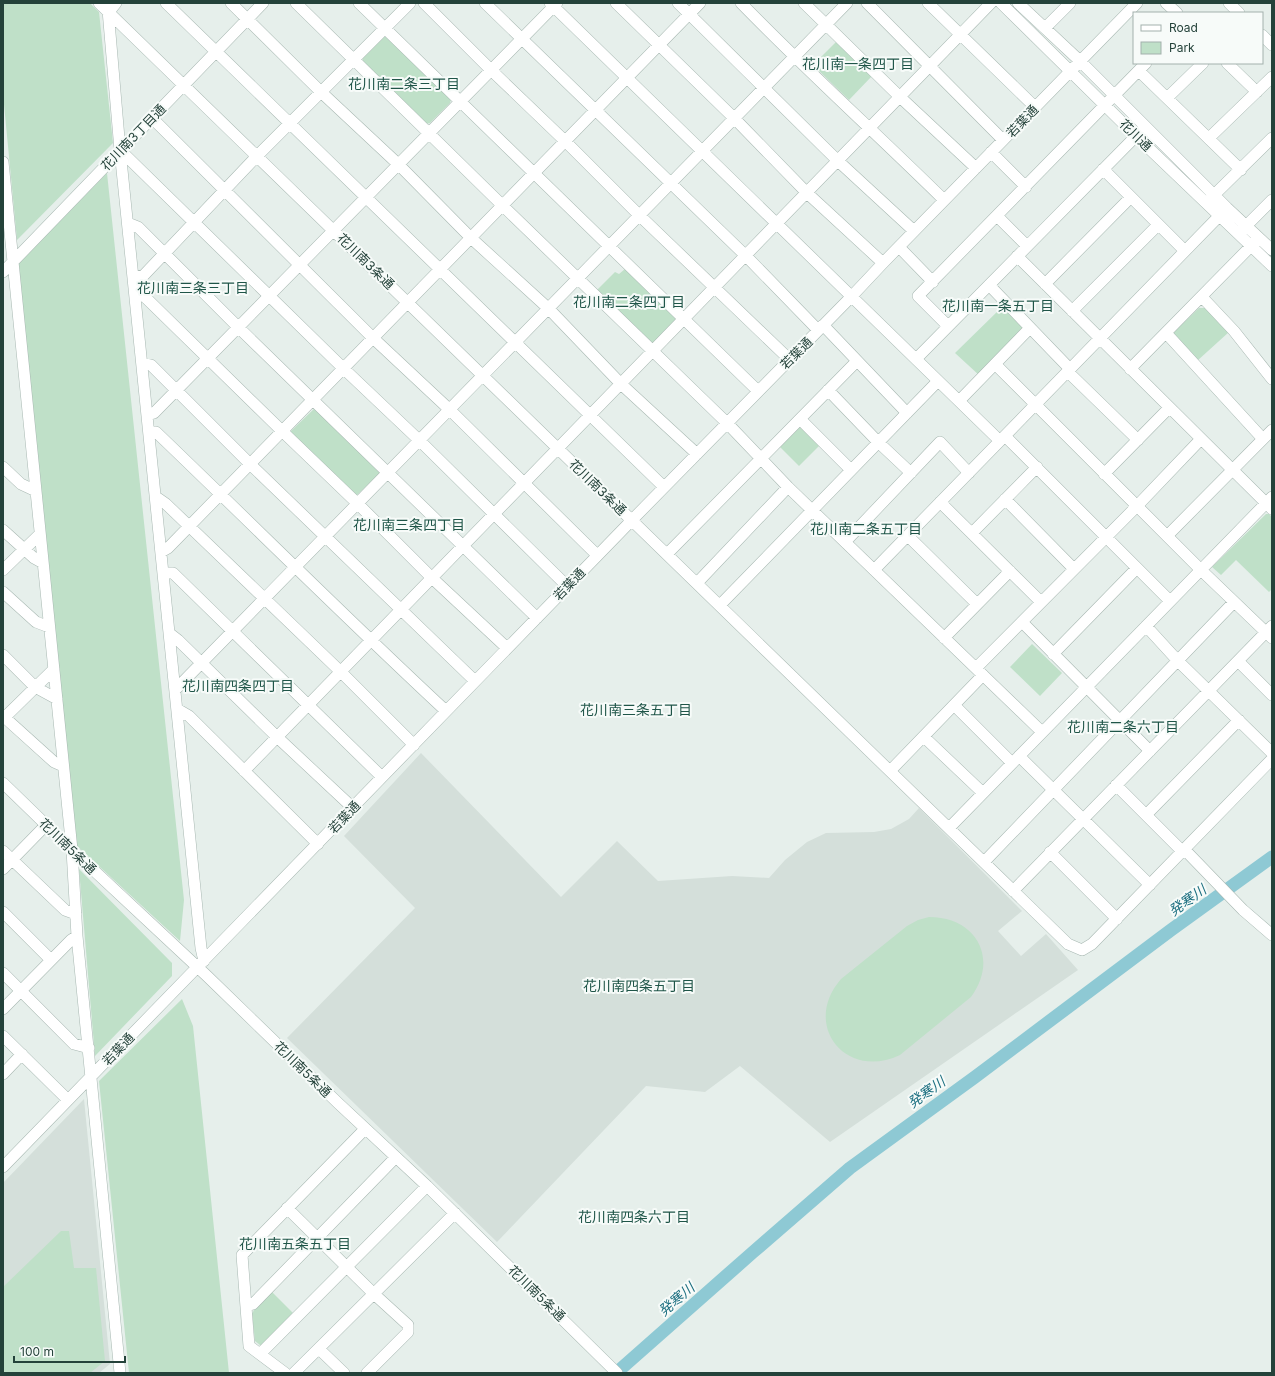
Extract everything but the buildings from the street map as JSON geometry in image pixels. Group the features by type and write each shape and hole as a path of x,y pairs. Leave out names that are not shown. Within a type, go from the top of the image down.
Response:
{"street":[{"name":"花川南3条通","path":"98,3 108,8 184,85 1068,944 1082,950 1092,944 1117,919"},
{"path":"116,3 108,8 120,150 201,948 201,964"},
{"path":"166,3 664,487"},
{"path":"231,3 321,92 398,164 471,238 548,310 621,384 697,454"},
{"name":"花川南3丁目通","path":"3,272 263,3"},
{"path":"296,3 727,423 788,487 1042,732"},
{"path":"360,3 758,391"},
{"path":"133,278 144,275 257,156 410,3"},
{"path":"424,3 640,216 789,360"},
{"path":"484,3 857,361 907,412"},
{"path":"616,3 735,119 808,193 883,263"},
{"path":"678,3 838,161 914,232"},
{"path":"161,552 168,548 189,527 700,3"},
{"path":"741,3 794,58 870,128 944,200"},
{"path":"804,3 900,97 976,168"},
{"path":"175,690 484,376 847,3"},
{"path":"867,3 1003,140"},
{"path":"928,3 1035,107"},
{"path":"244,771 808,193 991,3"},
{"name":"花川通","path":"1001,3 1136,136 1210,199 1243,230 1252,246 1272,266"},
{"name":"花川通","path":"1018,3 1080,61 1146,127 1210,199"},
{"path":"1045,28 1069,3"},
{"name":"若葉通","path":"3,1167 597,555 821,328 1137,3"},
{"path":"1166,3 1175,12"},
{"path":"1229,3 1238,12"},
{"path":"147,415 154,413 522,39 554,4 627,78 938,381 959,401 1037,467 1170,601"},
{"path":"1263,36 1272,45"},
{"path":"1167,98 1202,64"},
{"path":"1228,64 1257,92"},
{"path":"948,326 918,296 1106,106 1142,67 1167,98 1240,170"},
{"path":"1209,138 1272,77"},
{"path":"152,118 373,338 450,410 597,555"},
{"path":"916,359 1146,127"},
{"path":"1210,199 1272,138"},
{"path":"120,150 567,586"},
{"path":"991,152 1026,187"},
{"path":"3,162 6,220 13,262 72,850 77,936 92,1076 120,1373"},
{"path":"1103,169 1185,251"},
{"path":"1045,284 1131,197"},
{"path":"1243,230 1272,200"},
{"path":"874,570 1223,211"},
{"path":"997,216 1027,246"},
{"path":"128,223 138,226 164,254 238,327 537,618"},
{"path":"1072,312 1158,225"},
{"name":"花川通","path":"1243,230 1260,237 1272,250"},
{"path":"1130,369 1260,237"},
{"path":"899,247 932,282"},
{"path":"949,828 1170,601 1270,503 1201,439 1017,256"},
{"path":"989,285 1069,370 1138,440"},
{"path":"135,294 145,297 432,578 507,648"},
{"path":"1202,297 1234,331 1272,379"},
{"path":"959,401 1030,328"},
{"path":"1166,333 1263,439"},
{"path":"667,554 857,361"},
{"path":"142,363 151,365 250,464 475,682"},
{"path":"995,364 1201,570 1234,602 1270,632 1209,690 1013,890"},
{"path":"720,605 938,381"},
{"path":"828,390 878,442 911,473"},
{"path":"1104,474 1170,408"},
{"path":"800,419 851,470"},
{"path":"1167,536 1272,430"},
{"path":"149,432 156,432 296,567 370,641 446,711"},
{"path":"890,771 954,705 979,672 1022,622 1201,439"},
{"path":"845,542 940,442 969,473"},
{"path":"3,467 21,484 36,491"},
{"path":"972,533 1037,467"},
{"path":"697,583 788,487"},
{"path":"156,497 166,504 414,744"},
{"path":"1005,499 1074,568"},
{"path":"940,502 1041,602"},
{"path":"3,530 34,558 43,563"},
{"path":"3,570 40,534"},
{"path":"908,536 977,604"},
{"path":"1053,654 1137,568"},
{"path":"944,638 1010,571"},
{"path":"163,573 173,573 382,777"},
{"path":"3,592 36,622 49,627"},
{"path":"984,862 1234,602"},
{"path":"1022,622 1150,751"},
{"path":"1146,626 1178,661 1272,753"},
{"path":"169,633 353,808"},
{"path":"3,656 35,687 57,699"},
{"path":"1238,661 1272,695"},
{"path":"54,669 4,718 54,762 63,766"},
{"path":"954,705 1015,760 1054,790 1150,885"},
{"path":"177,708 189,716 318,844"},
{"path":"1146,815 1239,720"},
{"path":"924,737 983,793"},
{"path":"1050,852 1117,919 1272,759"},
{"name":"花川南5条通","path":"3,783 72,850 201,964 366,1129 455,1213 617,1373"},
{"path":"1116,785 1243,910 1272,935"},
{"path":"3,869 46,824"},
{"path":"3,851 64,910 76,914"},
{"path":"3,912 51,960"},
{"path":"3,1009 71,940 77,936"},
{"path":"3,973 74,1044 89,1048"},
{"path":"3,1036 68,1100"},
{"path":"3,1074 22,1054"},
{"path":"285,1373 249,1346 242,1255 366,1129"},
{"path":"246,1306 253,1304 396,1157"},
{"path":"260,1354 427,1186"},
{"path":"287,1208 374,1294 408,1325 408,1332 367,1373"},
{"path":"294,1373 455,1213"},
{"path":"319,1349 344,1373"}],"shaded area":[{"path":"421,753 561,897 617,841 658,881 732,876 769,878 785,860 807,842 826,833 874,832 891,829 909,819 919,808 1022,911 998,931 1021,956 1046,934 1078,970 830,1142 740,1066 705,1092 646,1086 497,1242 287,1038 415,908 344,836"},
{"path":"84,1099 110,1364 99,1373 3,1373 3,1183"}],"green space":[{"path":"3,3 90,3 99,12 113,143 17,240 3,94"},
{"path":"383,37 387,37 451,99 450,103 430,123 426,124 363,62 363,58"},
{"path":"837,41 872,76 849,100 813,65"},
{"path":"107,173 184,900 180,941 76,845 18,264"},
{"path":"625,269 675,318 675,322 655,343 650,342 596,291 615,272 619,274"},
{"path":"1002,307 1023,327 980,376 955,353"},
{"path":"1199,308 1205,308 1229,332 1197,361 1173,333"},
{"path":"316,407 381,472 356,496 290,432"},
{"path":"801,425 821,444 799,466 778,445"},
{"path":"1266,514 1269,514 1272,517 1272,589 1269,592 1236,560 1221,575 1212,567"},
{"path":"1032,644 1062,673 1040,696 1010,667"},
{"path":"79,869 172,963 172,976 95,1056"},
{"path":"929,917 946,919 960,924 971,932 978,943 983,955 983,968 979,983 971,997 900,1055 880,1061 862,1061 847,1055 835,1044 828,1030 826,1014 830,997 841,979 907,926 918,920"},
{"path":"182,999 193,1026 229,1373 129,1373 99,1081"},
{"path":"61,1231 69,1231 74,1268 96,1268 105,1361 90,1373 3,1373 3,1287"},
{"path":"272,1292 294,1314 264,1345 260,1345 255,1341 252,1314 254,1310"}],"waterway":[{"name":"発寒川","path":"616,1373 850,1168 1272,857"}],"district":[{"name":"花川南一条四丁目","path":"858,63"},
{"name":"花川南二条三丁目","path":"404,83"},
{"name":"花川南三条三丁目","path":"193,287"},
{"name":"花川南二条四丁目","path":"629,301"},
{"name":"花川南一条五丁目","path":"998,305"},
{"name":"花川南三条四丁目","path":"409,524"},
{"name":"花川南二条五丁目","path":"866,528"},
{"name":"花川南四条四丁目","path":"238,685"},
{"name":"花川南三条五丁目","path":"636,709"},
{"name":"花川南二条六丁目","path":"1123,726"},
{"name":"花川南四条五丁目","path":"639,985"},
{"name":"花川南四条六丁目","path":"634,1216"},
{"name":"花川南五条五丁目","path":"295,1243"}]}
